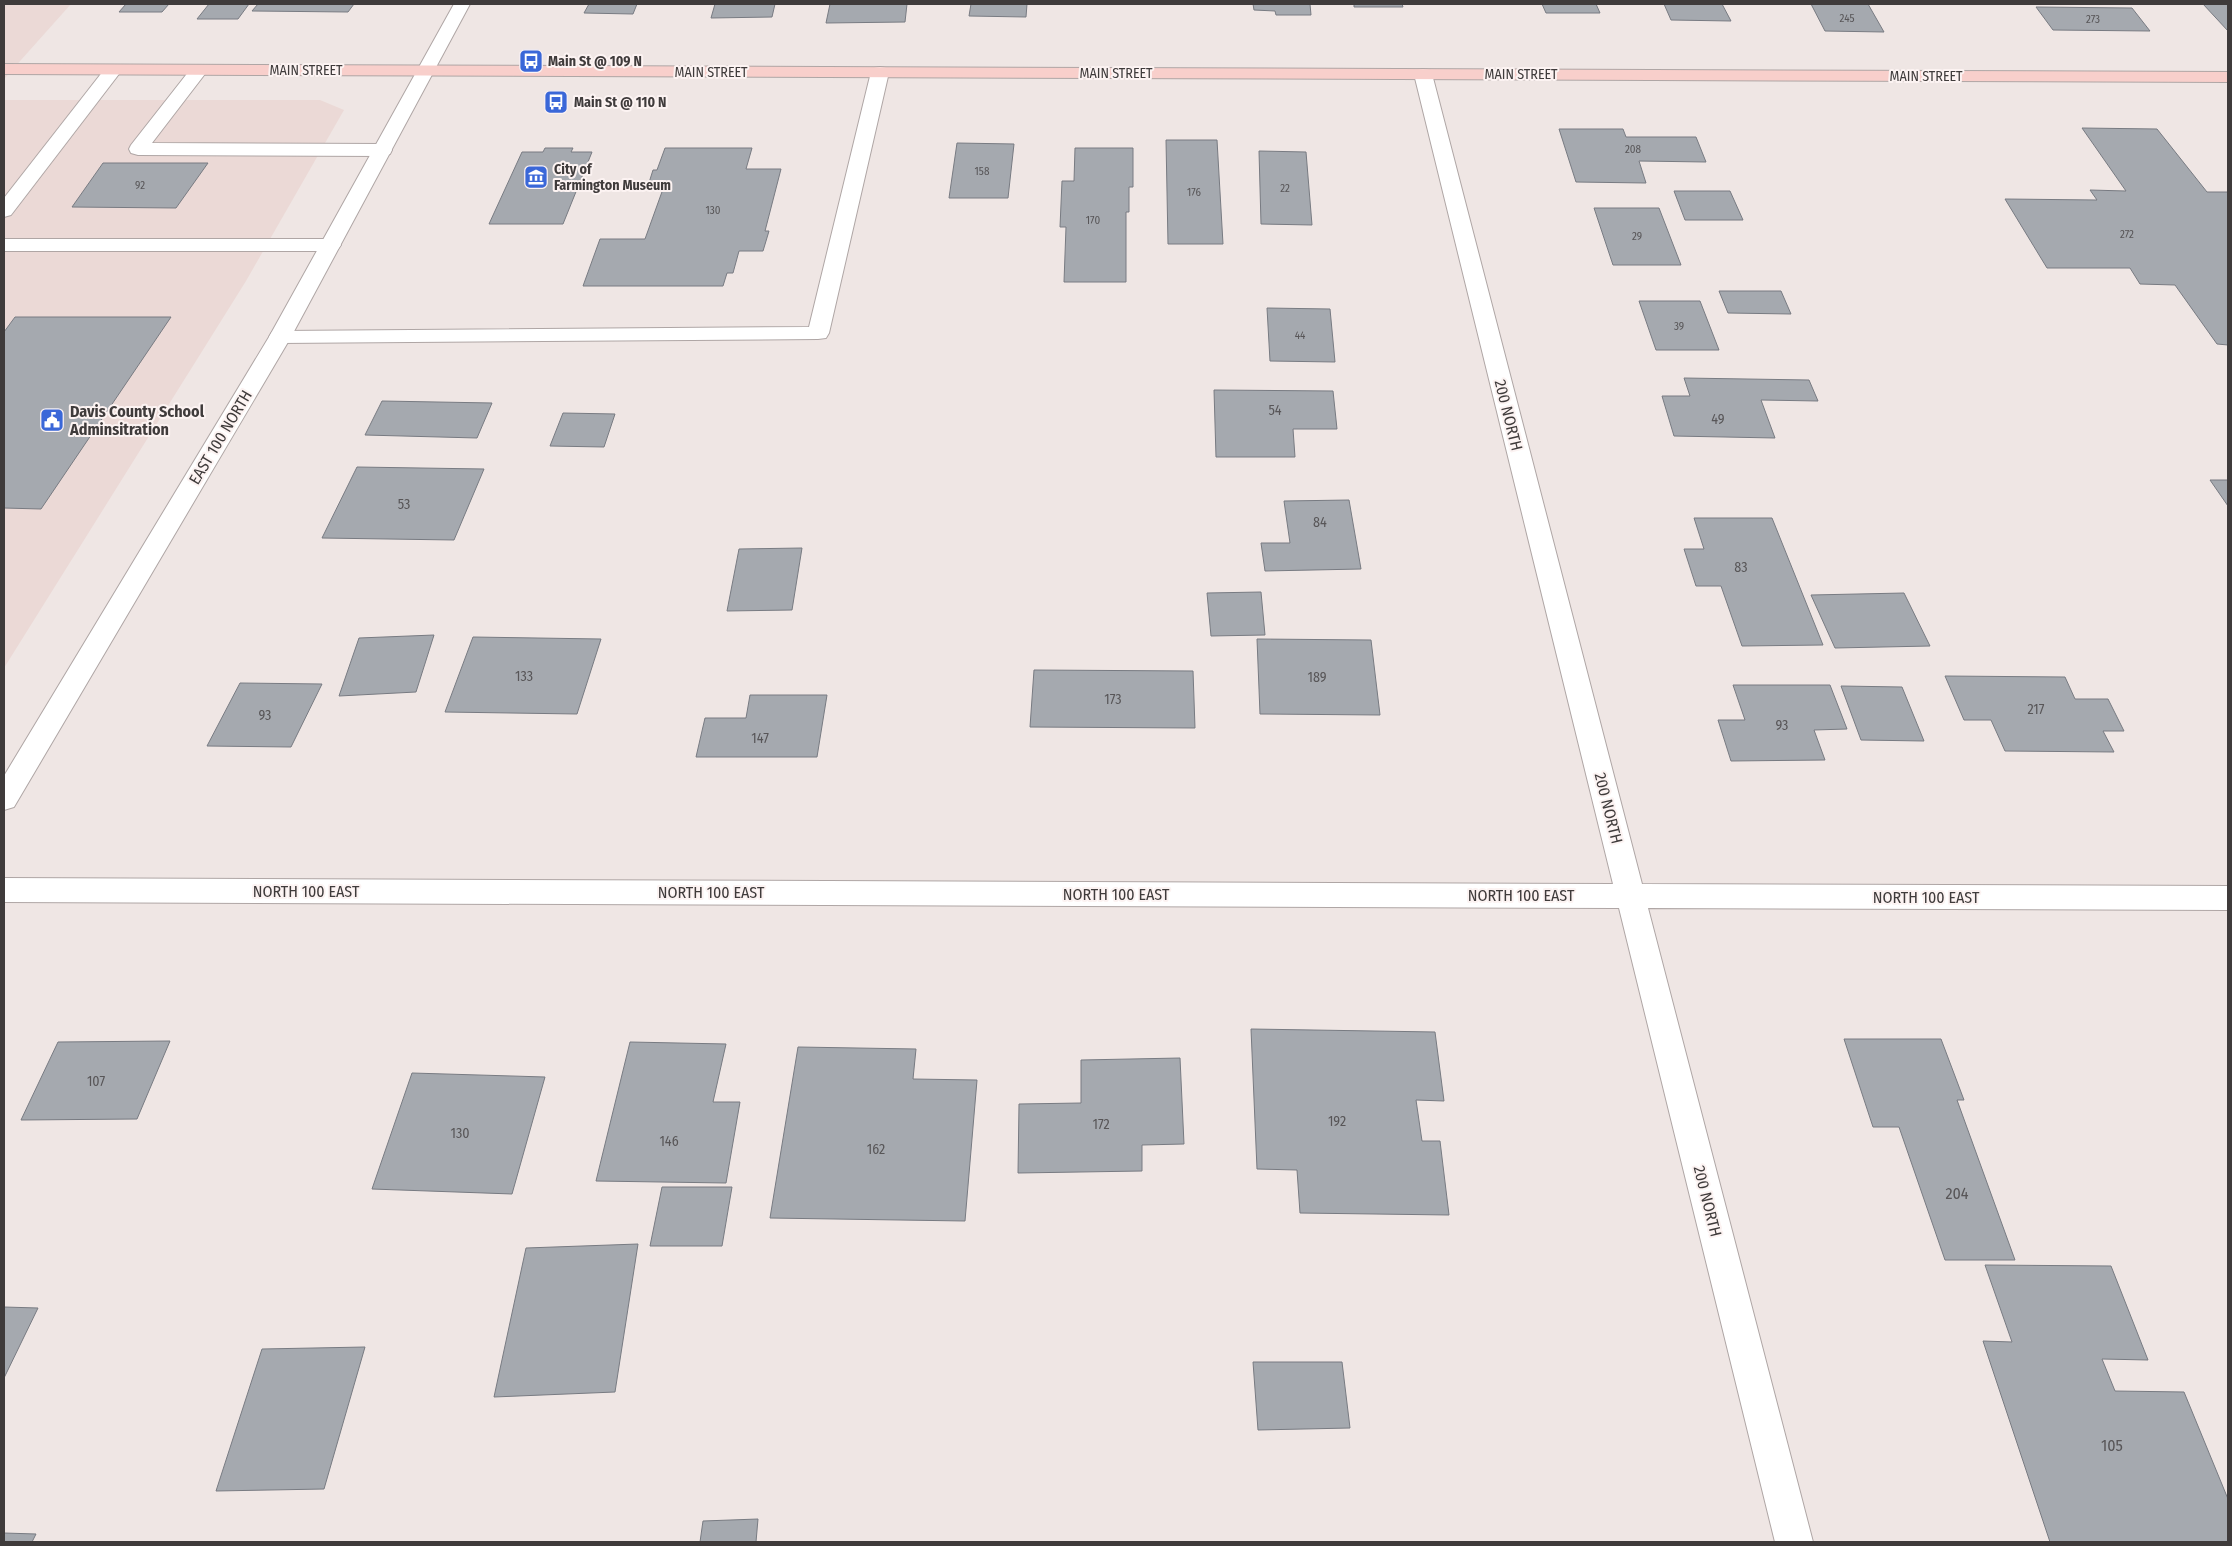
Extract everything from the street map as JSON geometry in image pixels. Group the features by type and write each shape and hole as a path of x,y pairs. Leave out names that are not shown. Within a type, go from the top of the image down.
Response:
{"main road":[{"name":"MAIN STREET","path":"4,70 2228,77"}],"street":[{"name":"EAST 100 NORTH","path":"4,798 280,337 462,4"},
{"path":"4,211 113,70"},
{"path":"199,70 138,149 382,150"},
{"path":"280,337 818,333 880,72"},
{"name":"200 NORTH","path":"1423,74 1794,1542"},
{"path":"4,245 331,245"},
{"name":"NORTH 100 EAST","path":"4,890 2228,898"}],"shaded area":[{"path":"4,4 71,4 4,79"},
{"path":"4,100 320,100 344,110 246,281 4,668"}],"building":[{"path":"126,4 169,4 162,12 119,12"},
{"path":"209,4 249,4 238,19 197,19"},
{"path":"258,4 354,4 348,12 252,11"},
{"path":"589,4 637,4 633,14 584,13"},
{"path":"715,4 775,4 772,17 711,18"},
{"path":"830,4 907,4 905,22 826,23"},
{"path":"971,4 1027,4 1026,17 969,16"},
{"path":"1253,4 1310,4 1311,15 1276,15 1275,11 1254,10"},
{"path":"1354,4 1402,4 1403,7 1354,7"},
{"path":"1542,4 1596,4 1600,13 1546,13"},
{"path":"1664,4 1722,4 1731,21 1671,20"},
{"path":"1811,4 1868,4 1884,32 1825,31"},
{"path":"2203,4 2228,4 2228,31"},
{"path":"2036,7 2132,8 2150,31 2053,30"},
{"path":"2082,128 2157,129 2207,192 2228,192 2228,345 2217,344 2175,285 2140,284 2130,268 2047,268 2005,199 2097,200 2090,190 2126,191"},
{"path":"1559,129 1623,129 1626,137 1696,137 1706,162 1639,161 1646,183 1576,182"},
{"path":"1166,140 1217,140 1223,244 1168,244"},
{"path":"957,143 1014,144 1008,198 949,198"},
{"path":"545,148 573,148 571,152 592,152 563,224 489,224 522,152 543,152"},
{"path":"665,148 752,148 746,169 781,169 765,231 769,231 763,251 739,251 733,273 727,273 723,286 583,286 600,239 645,239 663,189 647,189 653,170 657,170"},
{"path":"1075,148 1133,148 1133,187 1129,187 1129,212 1126,212 1126,282 1064,282 1066,227 1060,227 1062,181 1074,181"},
{"path":"1259,151 1306,152 1312,225 1261,224"},
{"path":"103,163 208,163 176,208 72,207"},
{"path":"1674,191 1730,191 1743,220 1685,220"},
{"path":"1594,208 1659,208 1681,265 1613,265"},
{"path":"1719,291 1781,291 1791,314 1728,313"},
{"path":"1639,301 1700,301 1719,350 1656,350"},
{"path":"1267,308 1330,309 1335,362 1270,361"},
{"name":"Davis County School Adminsitration","path":"15,317 171,317 41,509 4,508 4,332"},
{"path":"1684,378 1809,380 1818,401 1761,400 1775,438 1674,436 1662,396 1690,396"},
{"path":"1214,390 1333,391 1337,429 1293,429 1295,457 1216,457"},
{"path":"382,401 492,403 477,438 365,435"},
{"path":"563,413 615,414 604,447 550,446"},
{"path":"357,467 484,469 454,540 322,538"},
{"path":"2210,480 2228,480 2228,506"},
{"path":"1349,500 1361,569 1265,571 1261,543 1290,543 1284,501"},
{"path":"1694,518 1772,518 1823,645 1742,646 1721,586 1696,586 1684,549 1704,549"},
{"path":"802,548 792,610 727,611 739,549"},
{"path":"1261,592 1265,635 1211,636 1207,593"},
{"path":"1904,593 1930,646 1835,648 1811,595"},
{"path":"434,635 416,692 339,696 359,638"},
{"path":"473,637 601,639 577,714 445,712"},
{"path":"1257,639 1371,640 1380,715 1260,714"},
{"path":"1034,670 1193,671 1195,728 1030,727"},
{"path":"1945,676 2065,677 2075,699 2108,699 2124,731 2103,731 2114,752 2005,751 1991,720 1964,720"},
{"path":"240,683 322,684 291,747 207,746"},
{"path":"1733,685 1830,685 1847,729 1814,730 1825,760 1731,761 1718,720 1745,720"},
{"path":"1841,686 1902,687 1924,741 1861,740"},
{"path":"750,695 827,695 817,757 696,757 705,718 746,718"},
{"path":"1251,1029 1435,1032 1444,1101 1416,1100 1422,1141 1440,1141 1449,1215 1300,1213 1297,1170 1257,1169"},
{"path":"1844,1039 1941,1039 1964,1100 1957,1100 2015,1260 1945,1260 1899,1127 1873,1127"},
{"path":"170,1041 137,1119 21,1120 58,1042"},
{"path":"630,1042 726,1044 713,1102 740,1102 726,1183 596,1181"},
{"path":"798,1047 916,1049 913,1079 977,1080 965,1221 770,1218"},
{"path":"1180,1058 1184,1144 1142,1145 1142,1171 1018,1173 1019,1104 1081,1103 1081,1060"},
{"path":"412,1073 545,1077 512,1194 372,1189"},
{"path":"662,1187 732,1187 722,1246 650,1246"},
{"path":"638,1244 615,1392 494,1397 526,1248"},
{"path":"1985,1265 2111,1266 2148,1360 2102,1359 2115,1391 2184,1392 2228,1499 2228,1542 2050,1542 1983,1341 2012,1342"},
{"path":"4,1307 38,1308 4,1378"},
{"path":"365,1347 324,1489 216,1491 262,1349"},
{"path":"1253,1362 1342,1362 1350,1428 1258,1430"},
{"path":"758,1519 756,1542 700,1542 703,1521"},
{"path":"4,1533 36,1534 32,1542 4,1542"}],"place":[{"name":"Main St @ 109 N","path":"531,61"},
{"name":"Main St @ 110 N","path":"556,102"},
{"name":"City of Farmington Museum","path":"536,177"},
{"name":"Davis County School Adminsitration","path":"52,420"}]}
